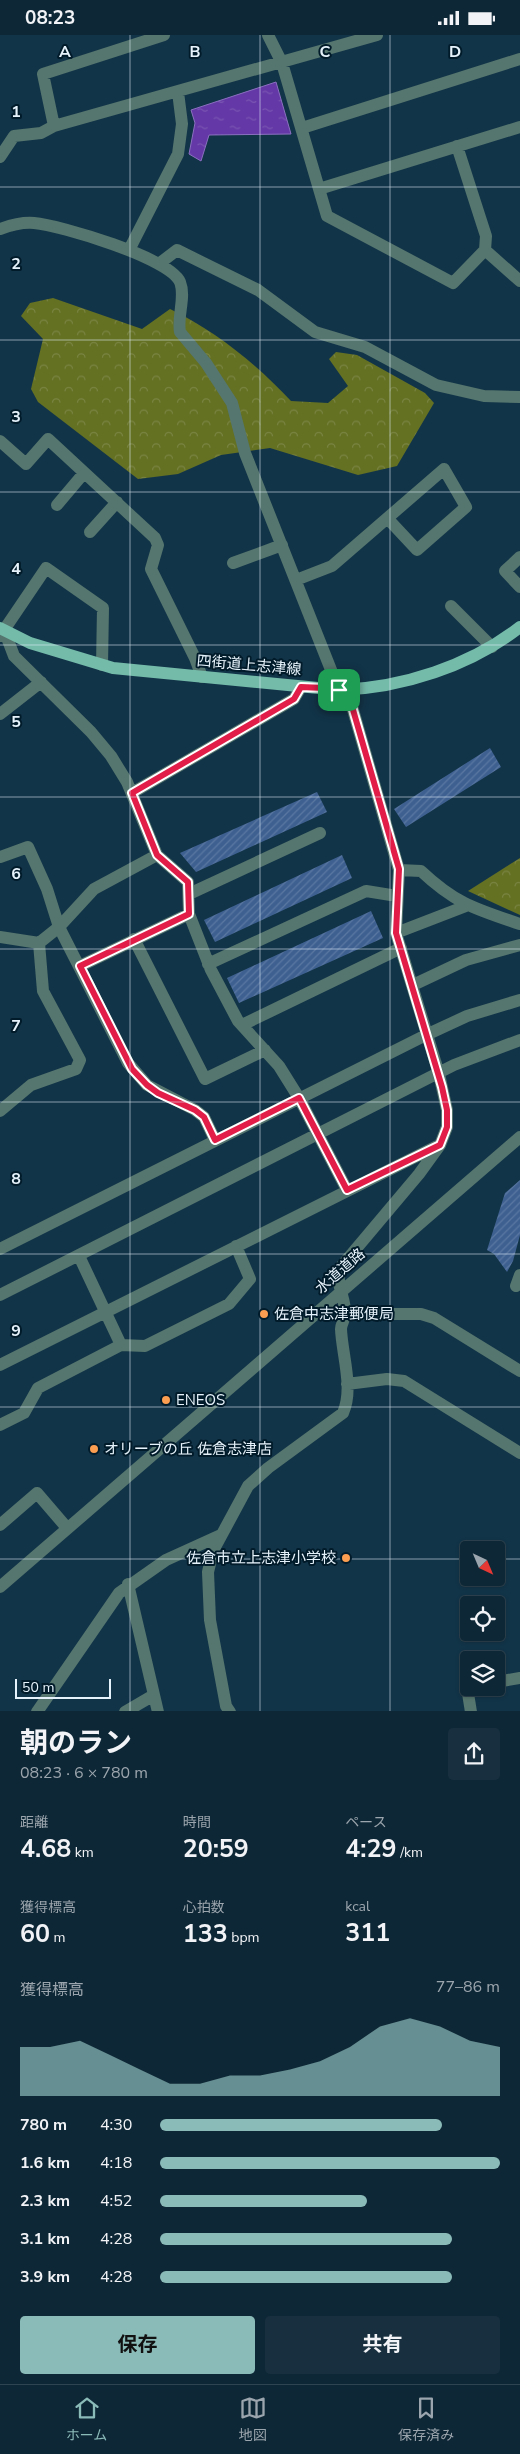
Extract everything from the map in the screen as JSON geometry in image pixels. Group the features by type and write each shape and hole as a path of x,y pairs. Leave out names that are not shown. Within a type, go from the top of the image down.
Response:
{"main road":[{"name":"四街道上志津線","path":"1,631 30,643 102,665 202,677 343,690 369,687 428,675 478,655 520,627"}],"street":[{"path":"268,35 282,63 327,216 453,283 485,250 486,236 457,146"},
{"path":"0,157 14,136 41,133 54,126 282,63 351,39 377,35"},
{"path":"54,126 43,74 157,37"},
{"path":"302,128 520,59"},
{"path":"129,250 178,154 182,124 178,92"},
{"path":"319,189 520,127"},
{"path":"0,229 16,223 51,225 129,250 160,263 170,270 180,282 180,332 206,363 232,403 245,453 343,690 399,869 396,933 439,1073 447,1110 447,1127 440,1145 419,1174 339,1269 340,1293 345,1314 341,1327 347,1384 347,1405 343,1413 268,1468 248,1486 213,1551 208,1572 210,1620 226,1706 230,1711"},
{"path":"160,263 177,250 258,290 315,332 365,347 436,385 484,395 520,397"},
{"path":"485,250 520,281"},
{"path":"0,441 26,464 48,439 155,538 158,545 151,569 195,658 202,677"},
{"path":"296,579 332,567 444,469 466,507 417,550 388,519"},
{"path":"57,505 84,473"},
{"path":"90,532 117,502"},
{"path":"233,563 282,545"},
{"path":"520,557 505,571 520,587"},
{"path":"102,665 103,608 46,568 1,631 14,656 92,733 111,756 132,793 157,855 188,882 189,914 208,964 242,1025 279,1067 299,1098 347,1190"},
{"path":"450,606 492,647"},
{"path":"0,714 41,682"},
{"path":"132,793 294,699 301,687"},
{"path":"189,894 320,833"},
{"path":"0,857 28,847 47,889 59,927 132,1069 147,1085 158,1093 195,1110 204,1117 215,1140"},
{"path":"0,937 40,943 59,927 94,889 157,855"},
{"path":"399,869 421,871 441,890 466,906 520,924"},
{"path":"208,964 366,891 397,896"},
{"path":"396,933 466,906"},
{"path":"80,966 189,914"},
{"path":"134,939 205,1079 265,1050"},
{"path":"0,1111 31,1085 76,1069 80,1060 43,991 40,943"},
{"path":"413,985 466,960 520,945"},
{"path":"242,1025 401,949"},
{"path":"0,1249 426,1035 467,1016 520,1000"},
{"path":"0,1295 439,1073 476,1055 520,1040"},
{"name":"水道道路","path":"0,1587 67,1527 520,1137"},
{"path":"0,1365 440,1145"},
{"path":"0,1425 24,1413 38,1388 121,1345 145,1346 229,1304 250,1279 236,1246"},
{"path":"79,1255 121,1345"},
{"path":"345,1314 421,1314 434,1318 520,1371"},
{"path":"347,1384 387,1379 404,1381 520,1453"},
{"path":"0,1525 37,1493 67,1527"},
{"path":"37,1711 118,1593 128,1584 166,1560 221,1535"},
{"path":"128,1584 158,1711"},
{"path":"505,1680 520,1678"},
{"path":"125,1711 154,1695"},
{"path":"468,1696 471,1711"}],"green space":[{"path":"53,298 142,329 170,309 203,327 235,349 291,401 328,403 348,386 329,359 336,352 357,355 425,393 434,403 397,466 358,475 270,448 221,455 178,474 138,479 38,402 31,389 43,339 21,316 30,303"},
{"path":"520,858 520,915 468,891"}],"water":[{"path":"276,82 291,134 209,135 201,161 189,154 195,123 191,110"}],"building":[{"path":"490,748 501,767 406,827 394,809"},
{"path":"317,792 327,812 196,872 180,853"},
{"path":"342,855 352,878 215,942 204,920"},
{"path":"371,911 383,938 239,1003 227,978"},
{"path":"520,1180 520,1235 513,1261 507,1272 494,1254 487,1250 505,1193"}],"place":[{"name":"佐倉中志津郵便局","path":"264,1314"},
{"name":"ENEOS","path":"166,1400"},
{"name":"オリーブの丘 佐倉志津店","path":"94,1449"},
{"name":"佐倉市立上志津小学校","path":"346,1558"}],"route":[{"path":"301,687 339,690 347,689 399,869 396,933 439,1073 447,1110 447,1127 440,1145 347,1190 299,1098 215,1140 204,1117 195,1110 158,1093 147,1085 128,1063 80,966 189,914 188,882 157,855 132,793 294,699 301,687"}]}
